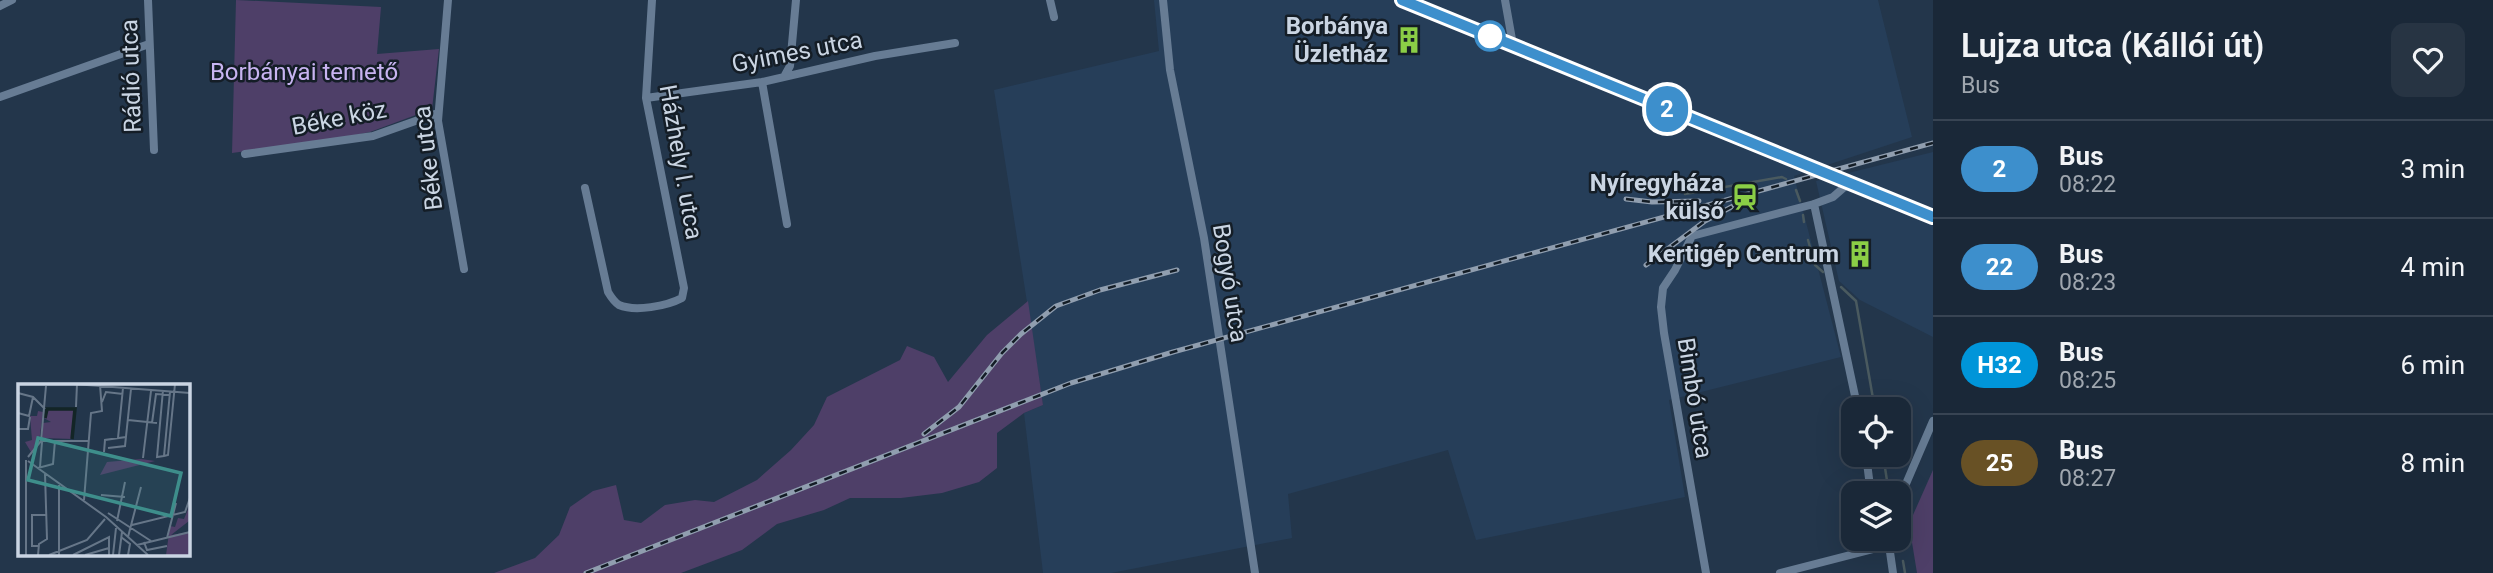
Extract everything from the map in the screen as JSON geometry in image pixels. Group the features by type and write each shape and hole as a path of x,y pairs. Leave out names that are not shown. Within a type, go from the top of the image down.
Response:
{"main road":[{"path":"1402,0 1933,217"}],"street":[{"path":"0,6 12,0"},
{"name":"Rádió utca","path":"148,0 154,150"},
{"name":"Béke utca","path":"448,0 438,113 464,269"},
{"name":"Házhely I. utca","path":"585,188 608,292 616,303 629,308 673,303 682,298 684,288 646,98 652,0"},
{"path":"785,75 790,66 796,0"},
{"path":"1050,0 1054,17"},
{"name":"Bogyó utca","path":"1163,0 1170,70 1204,238 1255,573"},
{"path":"1505,0 1513,45"},
{"name":"Gyimes utca","path":"646,98 762,82 875,56 954,43"},
{"path":"0,97 149,44"},
{"path":"762,82 787,224"},
{"name":"Béke köz","path":"245,154 373,136 438,113"},
{"path":"1849,183 1833,197 1814,204 1855,397"},
{"name":"Bimbó utca","path":"1706,573 1661,307 1663,288 1692,236 1814,204"},
{"path":"1907,481 1933,421"},
{"path":"1780,573 1868,551"},
{"path":"1891,551 1894,573"}],"shaded area":[{"path":"1154,0 1878,0 1912,137 1794,176 1841,357 1669,400 1685,497 1476,540 1448,450 1288,494 1292,538 1111,573 1043,573 1024,413 1043,405 994,90 1159,51"},
{"path":"1933,152 1933,337 1860,300 1839,281 1816,181"}],"green space":[{"name":"Borbányai temető","path":"236,0 381,7 377,54 439,49 432,109 370,132 232,153"},
{"path":"1028,301 1043,405 1024,413 997,433 997,468 979,482 942,493 901,498 850,498 824,510 777,524 742,550 681,573 494,573 535,558 559,535 570,507 593,491 616,485 624,520 641,523 665,505 695,500 714,502 757,480 791,450 814,425 827,397 900,360 907,346 934,357 948,382 987,335"},
{"path":"1933,470 1933,573 1917,573 1911,520"}],"waterway":[{"path":"1685,194 1782,177 1786,179"},
{"path":"1796,190 1800,201"},
{"path":"1803,215 1804,222"},
{"path":"1808,240 1815,265 1823,272"},
{"path":"1841,287 1856,301 1873,397"},
{"path":"1885,467 1887,481"},
{"path":"1903,561 1905,573"}],"railway":[{"path":"586,573 1071,383 1173,352 1933,143"},
{"path":"1626,199 1652,202 1699,201"},
{"path":"1646,265 1705,221 1735,205"},
{"path":"924,434 959,407 1002,353 1056,306 1100,290 1177,270"}],"bus line":[{"name":"2","path":"1402,0 1933,217"}],"place":[{"name":"Borbánya Üzletház","path":"1409,40"},
{"name":"Nyíregyháza külső","path":"1745,197"},
{"name":"Kertigép Centrum","path":"1860,254"}]}
